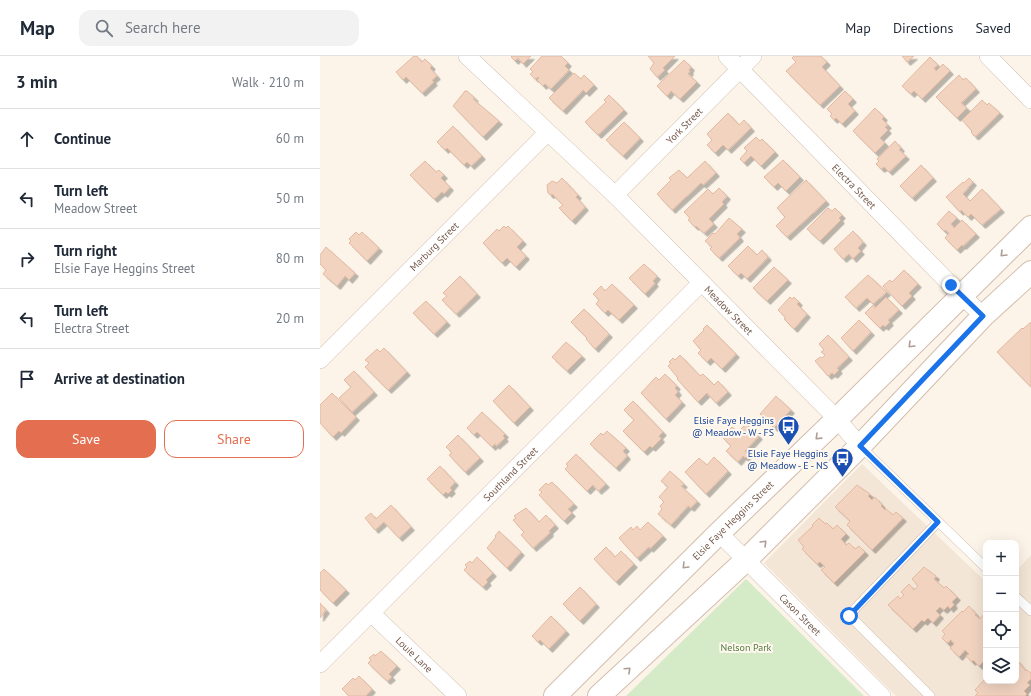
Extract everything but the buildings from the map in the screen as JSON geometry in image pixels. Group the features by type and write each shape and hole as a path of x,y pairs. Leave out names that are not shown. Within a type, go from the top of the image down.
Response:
{"main road":[{"name":"Elsie Faye Heggins Street","path":"555,696 961,295 1028,236"},
{"path":"599,696 746,560 860,446 983,316 1031,272"}],"street":[{"name":"Meadow Street","path":"467,56 614,195 837,419 860,446"},
{"name":"Electra Street","path":"727,56 983,316"},
{"name":"York Street","path":"614,195 753,56"},
{"path":"988,56 1031,100"},
{"name":"Marburg Street","path":"320,360 547,133"},
{"name":"Southland Street","path":"320,664 701,283"},
{"name":"Cason Street","path":"719,533 882,696"},
{"name":"Louie Lane","path":"371,613 458,696"}],"lane":[{"name":"Meadow Street","path":"860,446 983,565"},
{"path":"930,696 849,616 938,522"},
{"path":"1019,600 1031,611"}],"shaded area":[{"path":"862,464 983,579 983,684 1019,684 1019,568 1031,555 1031,696 896,696 764,563"}],"green space":[{"name":"Nelson Park","path":"746,579 864,696 626,696"}],"place":[{"name":"Elsie Faye Heggins @ Meadow - W - FS","path":"789,446"},
{"name":"Elsie Faye Heggins @ Meadow - E - NS","path":"843,478"}],"route":[{"path":"849,616 938,522 860,446 983,316 951,285"}]}
